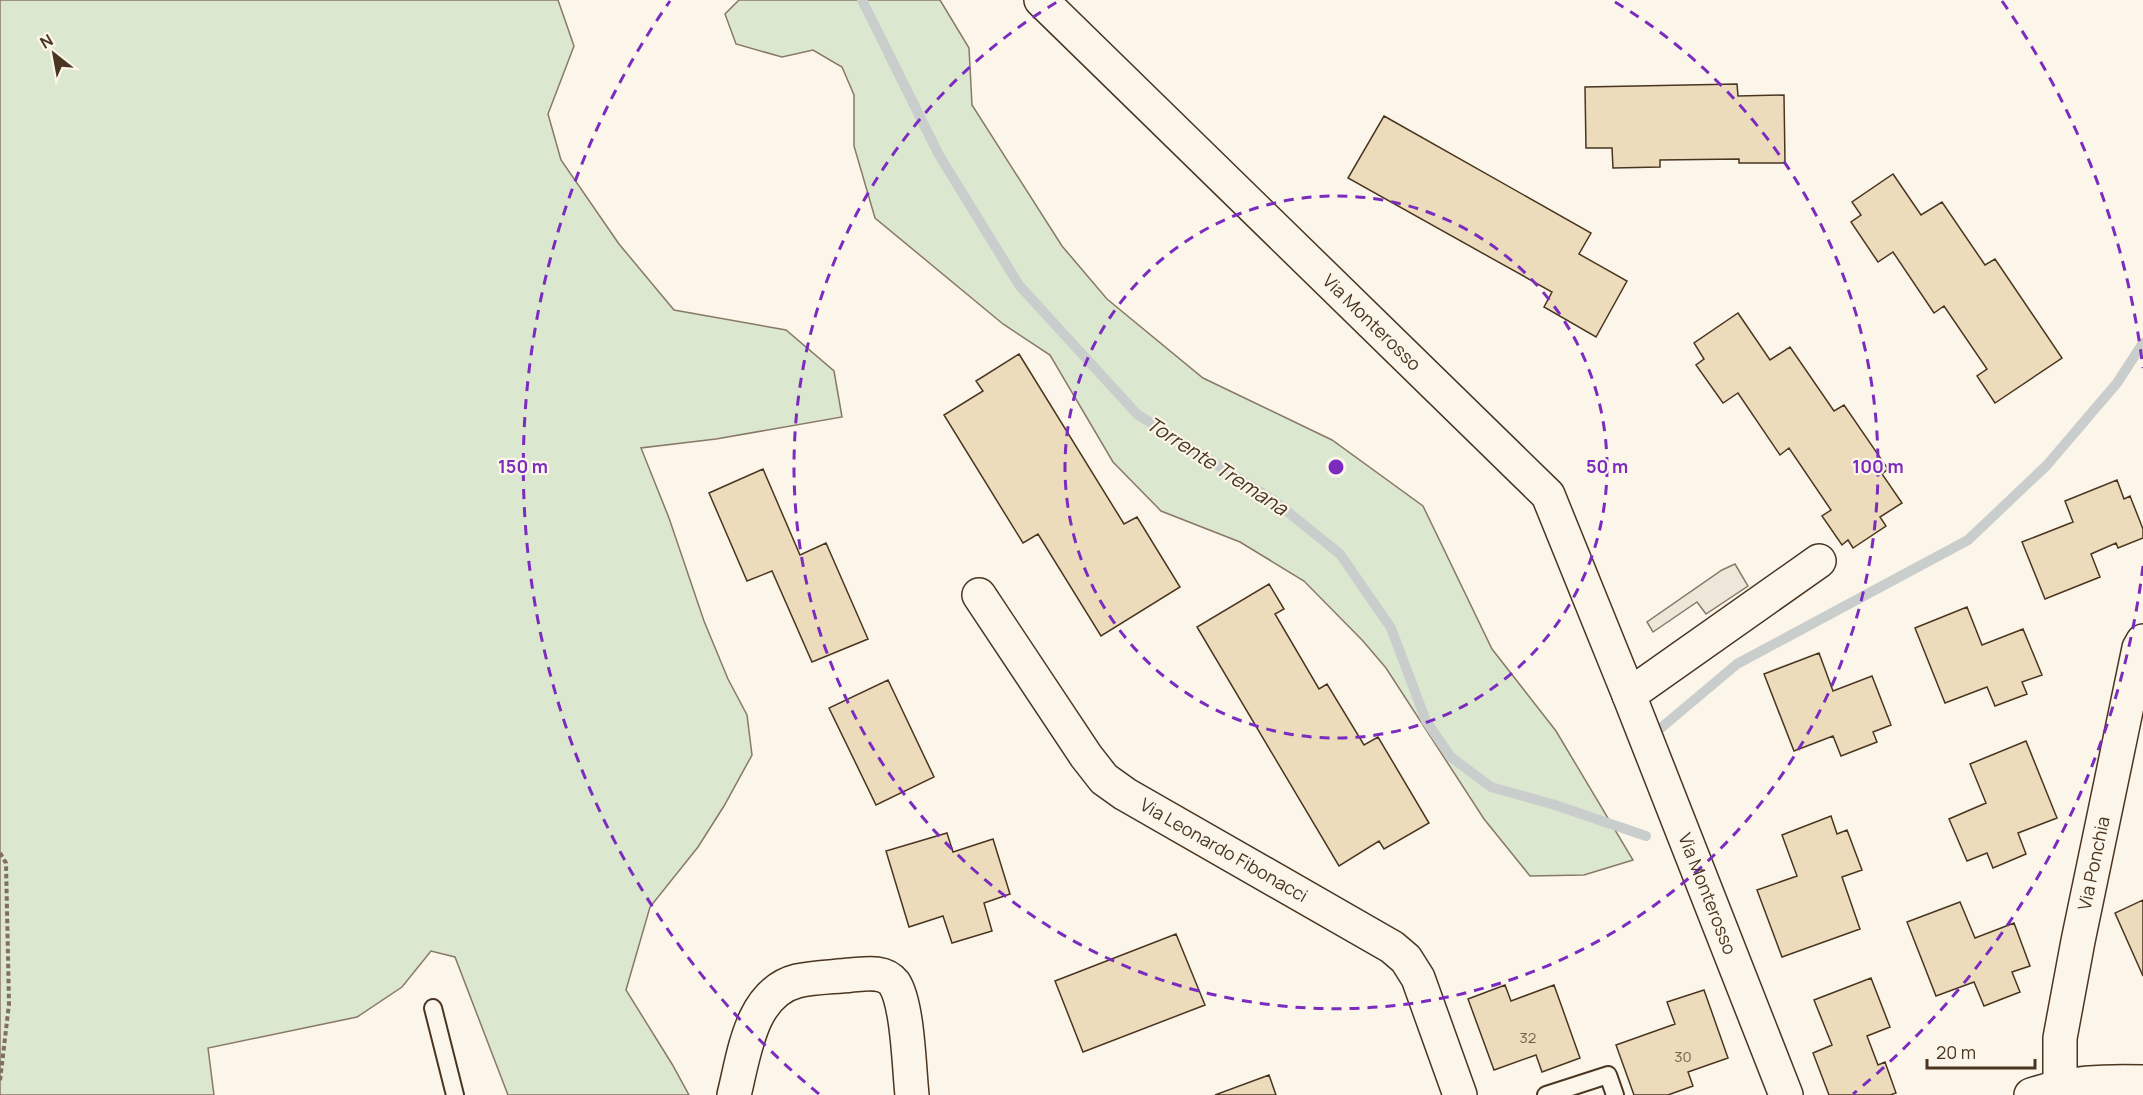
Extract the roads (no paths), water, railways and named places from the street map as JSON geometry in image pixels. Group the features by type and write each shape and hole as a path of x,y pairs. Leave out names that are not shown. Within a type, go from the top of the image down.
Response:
{"street":[{"name":"Via Monterosso","path":"1041,0 1548,495 1786,1095"},
{"path":"1629,695 1819,561"},
{"name":"Via Leonardo Fibonacci","path":"980,595 1086,756 1104,779 1125,794 1392,947 1406,959 1418,978 1460,1095"},
{"name":"Via Ponchia","path":"2045,1090 2060,1038 2139,648 2143,641"},
{"path":"734,1095 748,1040 760,1008 777,992 796,981 874,973 892,981 902,998 912,1095"},
{"path":"2045,1090 2098,1081 2143,1082"}],"lane":[{"path":"434,1008 455,1095"},
{"path":"1546,1095 1608,1075 1615,1095"}],"waterway":[{"name":"Torrente Tremana","path":"862,0 939,155 1019,285 1137,414 1273,500 1340,554 1391,628 1426,721 1451,757 1491,787 1555,805 1646,836"},
{"path":"1649,738 1737,664 1968,540 2047,465 2117,383 2143,343"}]}
